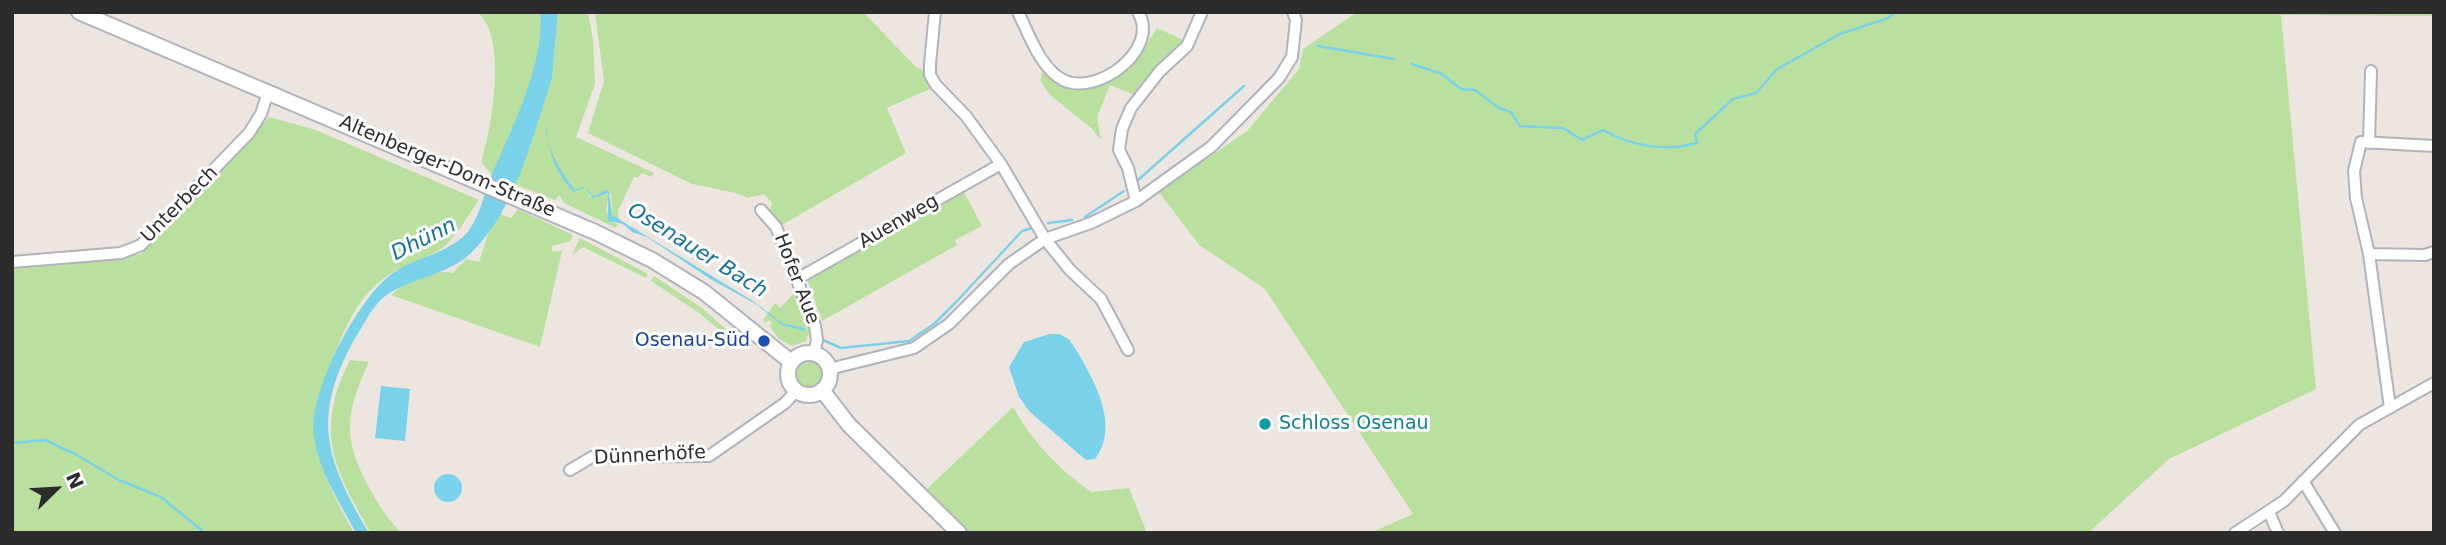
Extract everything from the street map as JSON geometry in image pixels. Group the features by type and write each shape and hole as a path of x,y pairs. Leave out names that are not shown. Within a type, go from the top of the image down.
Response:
{"main road":[{"name":"Altenberger-Dom-Straße","path":"79,12 478,182 520,197 652,260 704,292 791,362"},
{"path":"802,353 814,353 824,359 829,369 828,383 822,390 810,395 796,391 789,379 791,362 802,353"},
{"path":"822,390 849,425 959,533"}],"street":[{"path":"935,12 930,75 1001,164 1045,239 1070,270 1101,299 1128,350"},
{"path":"1018,12 1046,66 1063,80 1079,84 1105,76 1140,47 1144,32 1138,12"},
{"path":"1136,201 1128,168 1119,150 1122,129 1131,108 1160,71 1187,46 1202,12"},
{"path":"829,369 914,348 949,324 1009,264 1045,239 1091,223 1136,201 1211,147 1279,78 1292,57 1296,20 1293,12"},
{"path":"2369,143 2371,71"},
{"name":"Unterbech","path":"12,262 121,253 141,245 249,133 261,114 268,92"},
{"path":"2390,408 2369,254 2356,198 2354,171 2361,142 2434,146"},
{"name":"Auenweg","path":"797,279 1001,164"},
{"name":"Hofer Aue","path":"761,210 776,227 816,326 814,353"},
{"path":"2369,254 2426,255 2434,251"},
{"path":"2235,533 2269,512 2345,437 2434,383"},
{"name":"Dünnerhöfe","path":"570,470 592,457 709,456 785,403 796,391"},
{"path":"2302,481 2334,533"},
{"path":"2269,512 2278,533"}],"green space":[{"path":"477,12 540,12 538,52 533,74 518,117 492,175 481,162 493,106 495,61 487,24"},
{"path":"558,12 588,12 593,40 595,84 576,137 654,173 652,177 642,173 638,178 634,177 618,211 619,221 612,216 611,194 605,190 594,196 590,194 589,196 597,197 604,192 609,194 606,211 613,223 618,224 616,228 564,203 559,195 555,200 514,184 552,78"},
{"path":"595,12 863,12 917,68 923,70 930,89 887,108 906,153 782,225 770,210 772,203 764,194 748,198 692,184 588,133 604,81"},
{"path":"1357,12 2434,12 2434,16 2281,15 2316,389 2169,459 2088,533 1370,533 1413,514 1265,289 1199,245 1159,192 1247,131 1299,69 1303,49"},
{"path":"1157,28 1183,40 1137,96 1110,85 1097,117 1101,140 1091,128 1050,95 1040,80 1044,67 1060,82 1109,79 1139,56"},
{"path":"269,117 316,130 479,200 445,246 393,272 365,296 345,329 327,374 320,399 317,441 329,483 354,533 12,533 12,267 141,254"},
{"path":"964,192 982,226 955,240 957,245 822,321 807,279"},
{"path":"518,209 573,235 570,241 552,246 552,251 562,251 540,347 391,295 420,276 435,272 453,273 466,259 479,262 488,234 499,214 511,218"},
{"path":"580,238 648,274 646,278 583,247 572,255"},
{"path":"654,276 702,308 742,343 740,347 699,313 651,281"},
{"path":"793,294 798,296 809,332 806,341 792,346 779,339 769,326 772,323 769,320 765,323 763,320 775,303 780,308"},
{"path":"810,359 820,363 824,373 820,383 810,387 800,383 796,373 800,363"},
{"path":"350,360 369,362 351,411 351,440 355,455 377,501 402,533 371,533 338,468 331,429 333,408"},
{"path":"1013,407 1047,454 1091,492 1129,488 1147,533 969,533 926,490"}],"water":[{"path":"540,12 558,12 552,78 511,195 486,236 470,254 450,267 394,291 375,306 354,340 332,393 329,438 334,460 342,483 369,533 356,533 330,486 316,449 314,418 326,373 349,327 376,289 398,270 455,243 474,223 532,74 540,32"},
{"path":"548,143 575,190 585,187 574,192 555,165"},
{"path":"585,187 594,196 605,190 609,191 612,215 753,301 782,323 805,328 805,331 782,325 756,304 712,280 647,237 632,232 623,224 608,221 608,193 593,198"},
{"path":"1059,334 1069,339 1100,398 1106,430 1103,445 1095,459 1086,460 1030,412 1019,397 1009,367 1024,342"},
{"path":"381,386 410,389 405,441 375,438"},
{"path":"448,474 458,478 462,488 458,498 448,502 438,498 434,488 438,478"}],"waterway":[{"name":"Osenauer Bach","path":"1412,64 1442,74 1461,89 1475,90 1499,108 1511,112 1520,126 1563,128 1582,140 1603,130 1637,144 1685,146 1697,143 1695,134 1733,99 1756,93 1777,69 1840,34 1888,18 1895,12"},
{"name":"Osenauer Bach","path":"1318,46 1394,59"},
{"name":"Osenauer Bach","path":"1138,180 1244,86"},
{"name":"Osenauer Bach","path":"1085,217 1124,191"},
{"name":"Osenauer Bach","path":"1048,223 1072,220"},
{"name":"Osenauer Bach","path":"823,340 841,348 909,341 934,324 1022,231 1032,228"},
{"path":"12,443 45,440 119,480 161,497 205,533"}],"place":[{"name":"Osenau-Süd","path":"764,341"},
{"name":"Schloss Osenau","path":"1265,424"}],"water label":[{"name":"Dhünn","path":"424,240"}]}
